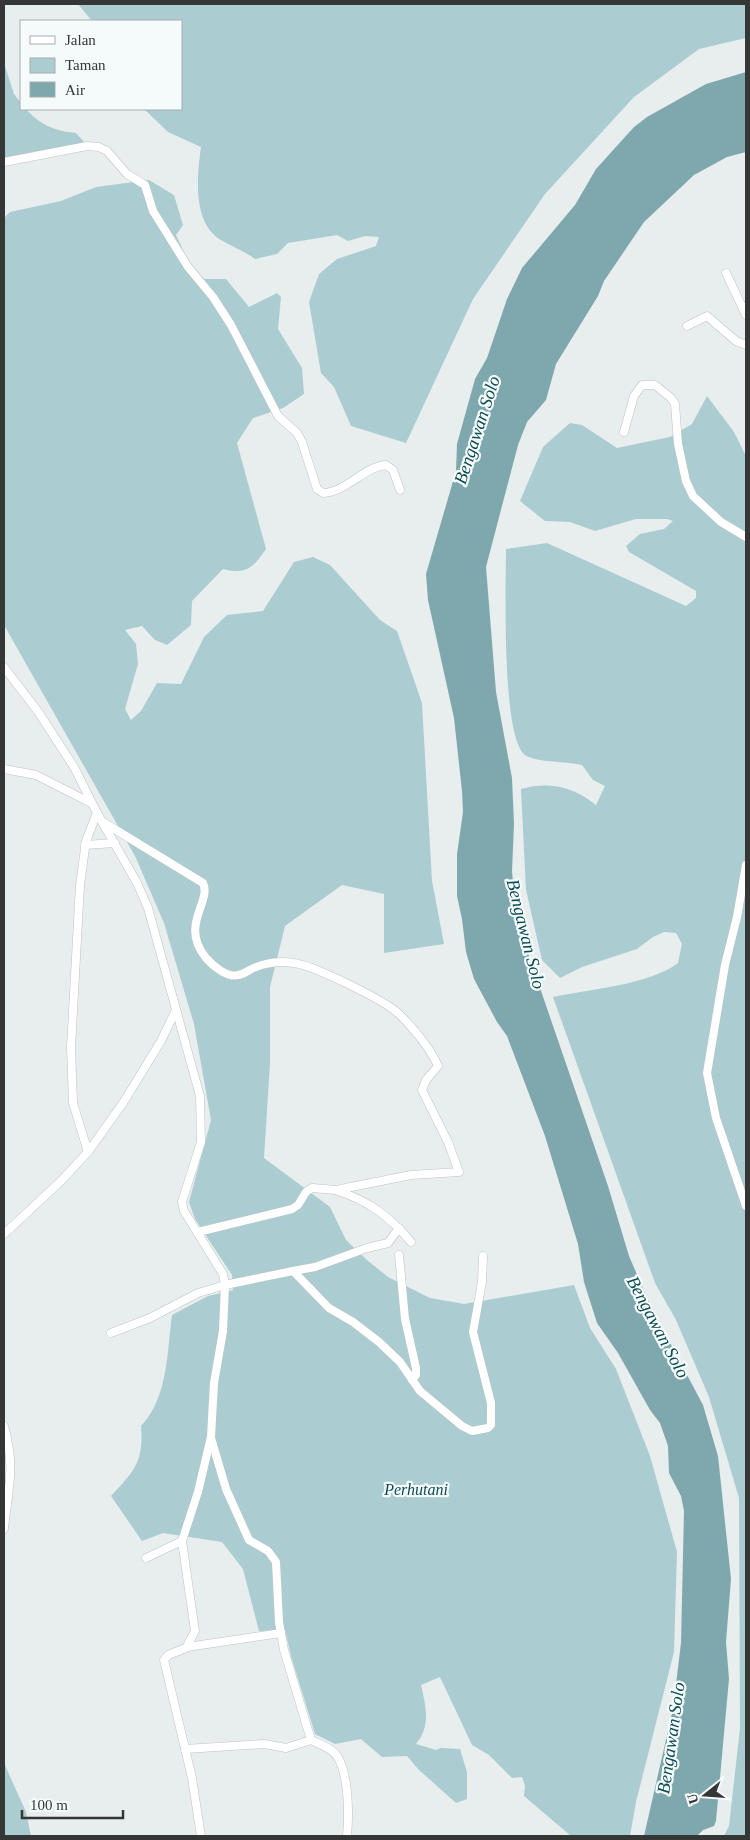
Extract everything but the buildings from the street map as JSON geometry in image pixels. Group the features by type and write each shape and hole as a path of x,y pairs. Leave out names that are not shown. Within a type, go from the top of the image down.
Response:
{"street":[{"path":"4,162 87,146 99,147 107,152 128,174 144,185 154,211 188,268 213,297 231,325 278,416 302,442 317,489 323,493 336,490 372,470 386,465 393,470 400,490"},
{"path":"726,273 746,314"},
{"path":"687,326 707,316 736,341 746,345"},
{"path":"624,432 634,396 642,385 655,385 671,398 677,408 678,444 689,489 708,511 746,537"},
{"path":"4,667 50,729 74,767 91,803 138,883 148,908 196,1076 201,1105 201,1142 182,1202 184,1211 220,1267 225,1285 221,1350 214,1383 210,1438 198,1492 182,1540 195,1632 187,1647"},
{"path":"4,769 36,775 91,803"},
{"path":"88,1152 73,1103 71,1047 77,975 77,929 86,845 97,813"},
{"path":"102,822 203,882 205,892 197,915 195,932 202,953 213,966 227,974 236,976 254,968 281,962 296,963 312,968 394,1011 438,1064 425,1082 422,1090 448,1142 459,1172 411,1175 336,1190 310,1189 298,1205 292,1209 198,1232"},
{"path":"86,845 115,844"},
{"path":"746,865 738,916 722,983 706,1073 716,1118 746,1206"},
{"path":"4,1234 61,1181 88,1152 123,1103 176,1010"},
{"path":"336,1190 369,1203 399,1228 411,1242"},
{"path":"111,1333 150,1318 192,1296 225,1285 315,1267 367,1248 388,1243 399,1228"},
{"path":"399,1255 405,1319 416,1368 416,1375 412,1380"},
{"path":"293,1271 329,1308 353,1322 379,1342 400,1362 420,1391 465,1429 482,1430 491,1425 490,1403 473,1332 482,1282 484,1256"},
{"path":"4,1426 11,1451 12,1475 4,1529"},
{"path":"210,1438 226,1489 249,1540 268,1551 276,1562 281,1633 311,1740 336,1754 341,1764 346,1792 347,1836"},
{"path":"146,1558 182,1540"},
{"path":"201,1836 185,1749 164,1660 168,1655 187,1647 281,1633"},
{"path":"185,1749 264,1744 286,1748 311,1740"}],"green space":[{"path":"78,4 746,4 746,38 699,49 634,97 545,194 473,299 406,443 351,426 334,387 321,373 309,302 319,274 337,259 376,246 379,237 365,236 348,241 337,235 288,243 277,254 255,259 221,240 205,222 201,211 198,171 201,147 168,132 145,110 182,110 182,20 91,20"},
{"path":"4,63 14,94 20,102 20,110 27,110 48,126 61,131 76,133 85,143 4,159"},
{"name":"Perhutani","path":"149,180 174,195 183,225 176,235 189,263 204,279 226,279 249,307 277,293 281,297 278,329 302,368 304,394 283,408 253,418 237,443 266,549 257,561 248,568 238,571 223,569 192,601 191,625 167,645 155,640 142,626 125,630 136,644 138,664 125,709 131,720 141,711 157,683 181,684 204,637 227,615 263,611 294,562 313,557 330,565 380,620 397,631 422,703 432,881 444,944 384,953 384,894 342,885 285,926 270,987 270,1063 264,1158 330,1207 346,1240 367,1260 388,1277 430,1298 464,1304 574,1285 590,1328 616,1369 650,1456 677,1552 674,1652 636,1802 630,1836 571,1836 524,1796 525,1786 522,1777 512,1778 489,1755 472,1745 440,1677 421,1685 426,1716 424,1730 416,1744 436,1750 441,1748 460,1749 467,1772 467,1799 456,1803 418,1769 407,1756 382,1757 361,1739 335,1744 315,1734 285,1630 259,1631 243,1569 222,1542 163,1533 142,1541 111,1496 126,1480 139,1457 142,1438 141,1426 157,1402 165,1374 172,1315 208,1296 233,1290 232,1275 195,1219 189,1202 211,1120 194,1024 164,923 135,856 4,625 4,218 10,212 61,201 96,187"},
{"path":"707,396 734,432 746,456 746,1836 724,1836 729,1826 740,1728 739,1498 709,1397 676,1320 655,1283 553,997 635,981 666,970 678,963 682,944 676,933 664,932 653,937 637,949 582,967 560,978 542,960 526,890 521,789 541,786 561,787 579,794 596,805 605,786 593,780 582,765 530,758 525,755 517,742 508,691 506,624 506,549 547,543 686,606 696,598 696,591 629,552 626,546 640,534 664,529 673,521 667,519 636,519 595,531 570,522 545,521 520,501 543,447 570,423 582,425 617,448 670,437 692,424"},
{"path":"4,1763 26,1812 31,1836 4,1836"}],"water":[{"name":"Bengawan Solo","path":"746,72 746,152 727,157 694,175 644,222 604,281 598,296 556,364 546,400 527,422 518,445 486,567 496,692 512,778 514,824 512,871 516,918 608,1186 629,1256 651,1307 703,1405 718,1456 731,1579 726,1642 729,1679 716,1821 714,1826 703,1830 697,1836 644,1836 673,1709 681,1643 684,1511 681,1496 669,1473 668,1446 660,1423 650,1410 618,1353 597,1323 584,1282 578,1244 545,1136 507,1036 497,1022 474,979 466,952 457,896 457,854 463,812 462,791 454,718 428,600 426,574 456,471 457,444 475,379 487,358 507,299 522,268 575,205 596,169 634,127 647,117 706,84"}]}
